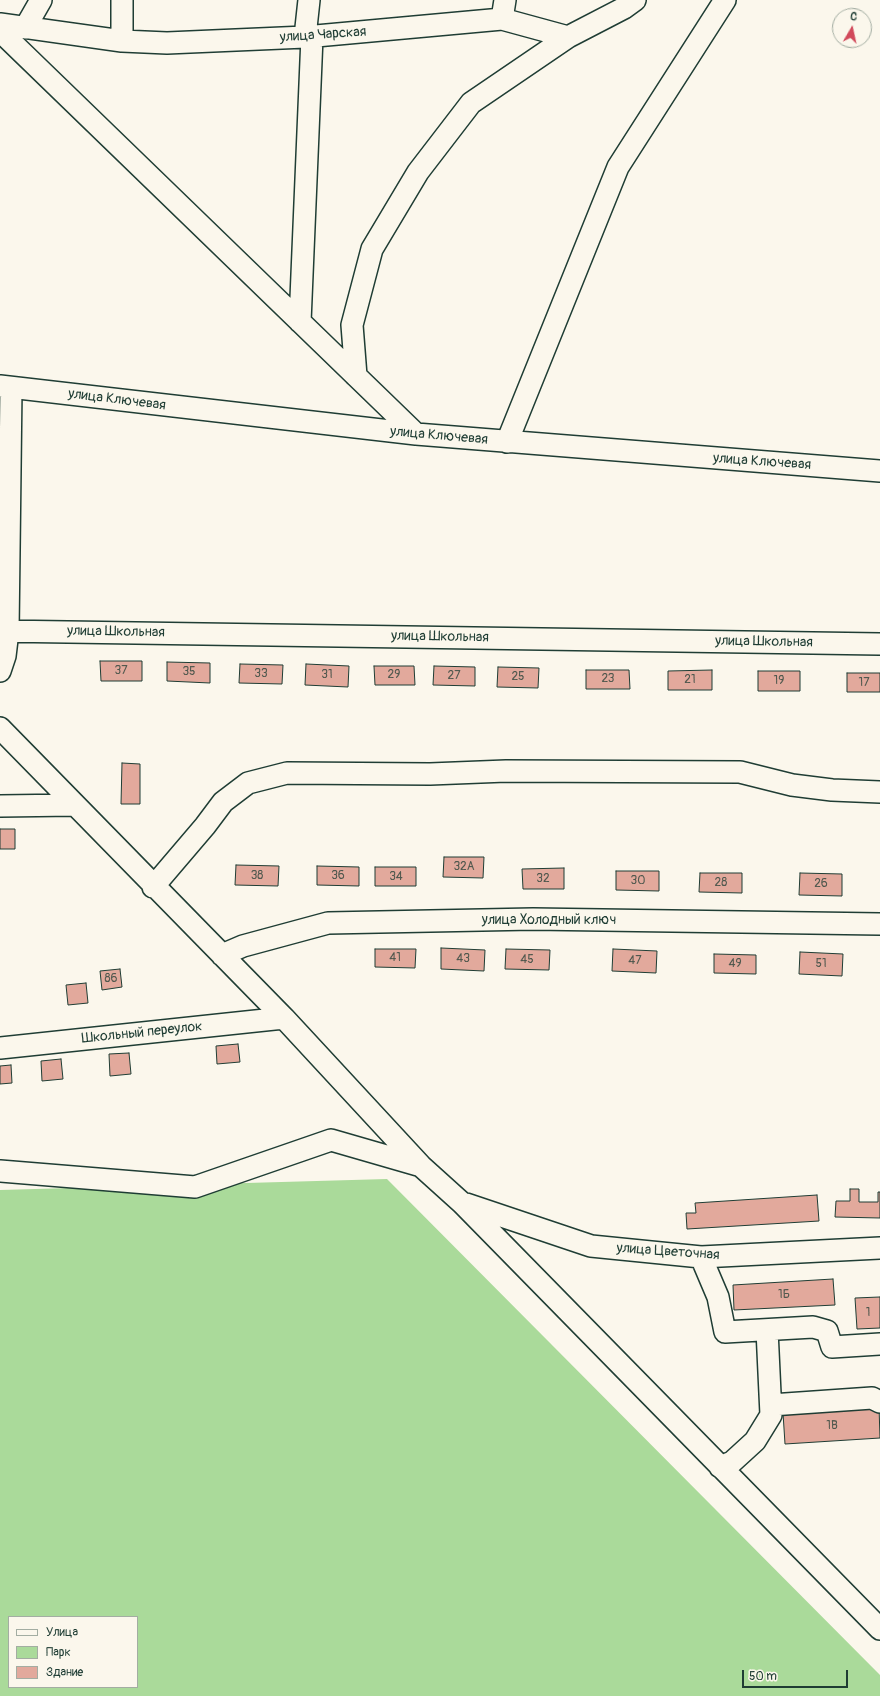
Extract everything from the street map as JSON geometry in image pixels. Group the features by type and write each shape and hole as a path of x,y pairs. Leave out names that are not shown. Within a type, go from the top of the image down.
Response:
{"street":[{"path":"25,28 42,0"},
{"path":"122,0 122,41"},
{"path":"300,322 309,0"},
{"path":"356,376 352,325 372,249 418,172 471,103 568,37 624,8 635,0"},
{"path":"507,442 618,166 725,0"},
{"name":"улица Чарская","path":"0,24 122,41 167,43 308,37 504,10 568,37"},
{"path":"0,31 416,434"},
{"path":"0,671 5,656 6,387"},
{"name":"улица Ключевая","path":"6,387 416,434 880,471"},
{"name":"улица Школьная","path":"4,631 880,644"},
{"path":"0,728 154,887 284,1018 421,1166 462,1203 880,1629"},
{"path":"154,887 223,802 248,783 287,773 430,774 506,771 740,772 792,785 832,790 880,792"},
{"path":"0,806 74,805"},
{"name":"улица Холодный ключ","path":"222,955 243,946 328,923 534,919 880,924"},
{"name":"Школьный переулок","path":"0,1048 284,1018"},
{"path":"0,1171 195,1187 331,1140 421,1166"},
{"name":"улица Цветочная","path":"462,1203 591,1246 701,1257 880,1248"},
{"path":"701,1257 718,1298 724,1332 813,1327 827,1331 832,1347 880,1344"},
{"path":"720,1467 732,1462 755,1441 771,1415 767,1330"},
{"path":"770,1405 872,1398 880,1402"}],"green space":[{"path":"387,1179 880,1675 880,1696 0,1696 0,1190"}],"building":[{"path":"100,661 142,661 142,681 101,681"},
{"path":"167,662 210,663 210,683 167,681"},
{"path":"240,664 283,665 282,684 239,683"},
{"path":"306,664 349,666 348,687 305,685"},
{"path":"374,666 414,666 415,685 375,685"},
{"path":"434,666 475,667 475,686 433,685"},
{"path":"498,667 539,668 538,688 497,687"},
{"path":"586,670 629,670 630,689 586,689"},
{"path":"712,670 712,690 668,690 668,671"},
{"path":"758,671 800,671 800,691 758,691"},
{"path":"847,673 880,673 880,692 847,692"},
{"path":"122,763 140,764 140,804 121,804"},
{"path":"0,829 15,829 15,849 0,849"},
{"path":"444,857 484,857 483,878 443,877"},
{"path":"236,865 279,866 278,886 235,885"},
{"path":"317,866 359,867 359,886 317,885"},
{"path":"375,867 416,867 416,886 375,886"},
{"path":"564,868 564,889 523,889 522,869"},
{"path":"616,871 659,871 659,891 616,890"},
{"path":"700,873 742,873 742,893 699,892"},
{"path":"800,873 842,874 842,896 799,895"},
{"path":"441,948 485,950 484,971 441,969"},
{"path":"375,949 416,949 415,968 375,967"},
{"path":"506,949 550,950 549,970 505,969"},
{"path":"613,949 657,951 656,973 612,971"},
{"path":"800,952 843,954 842,976 799,974"},
{"path":"714,954 756,955 756,974 714,973"},
{"path":"120,969 122,987 102,990 100,971"},
{"path":"86,983 88,1003 68,1005 66,985"},
{"path":"238,1044 240,1062 217,1064 216,1046"},
{"path":"129,1053 131,1074 110,1076 109,1054"},
{"path":"61,1059 63,1079 42,1081 41,1061"},
{"path":"11,1065 12,1083 0,1084 0,1066"},
{"path":"850,1189 859,1189 859,1202 878,1202 878,1192 880,1192 880,1218 835,1217 836,1201 850,1201"},
{"path":"817,1195 819,1221 687,1229 686,1213 696,1213 695,1203"},
{"path":"833,1279 835,1305 734,1310 733,1285"},
{"path":"880,1297 880,1328 857,1329 855,1298"},
{"path":"879,1406 880,1438 785,1444 783,1413"}]}
